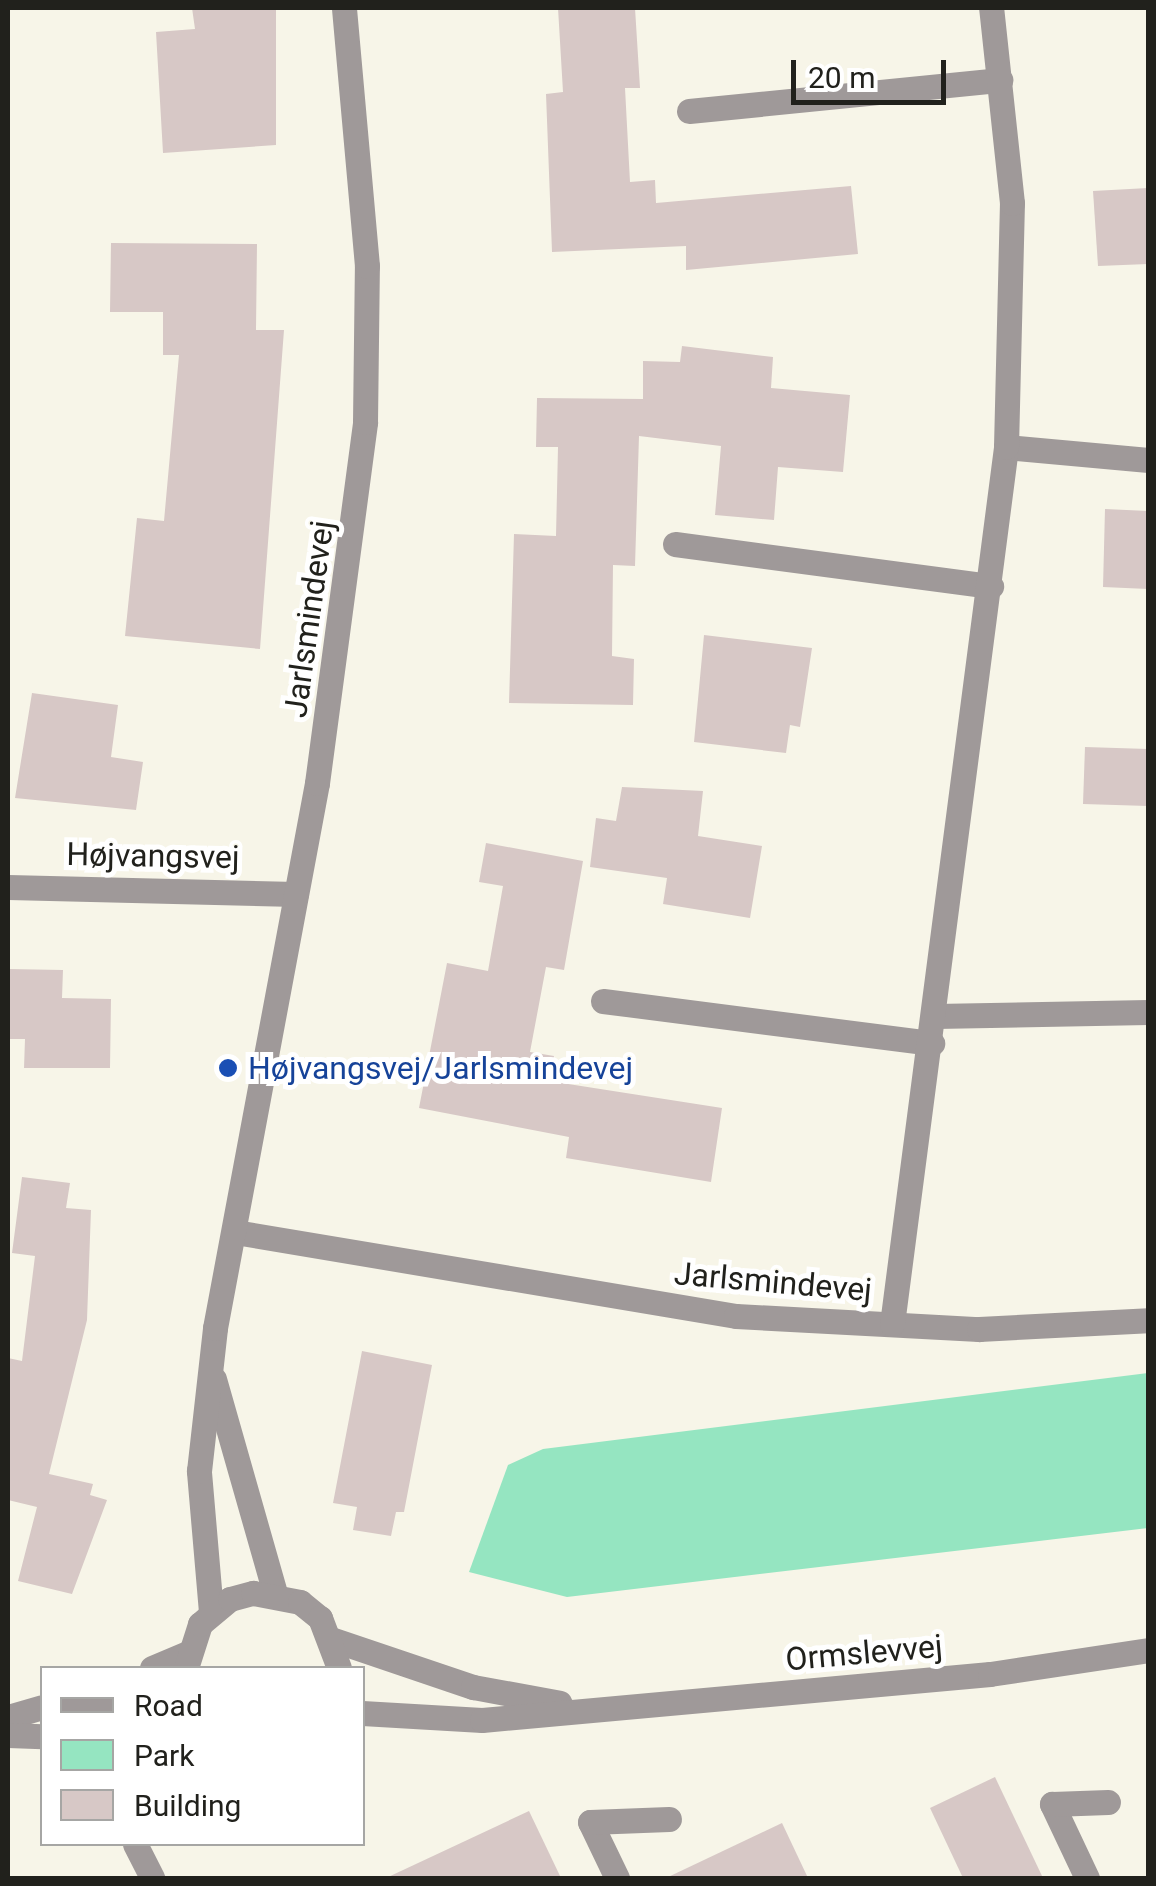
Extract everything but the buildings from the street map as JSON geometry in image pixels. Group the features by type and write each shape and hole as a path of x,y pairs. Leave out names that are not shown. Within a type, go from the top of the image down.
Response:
{"street":[{"name":"Jarlsmindevej","path":"211,1612 198,1471 234,1232 355,542 365,422 367,266 344,8"},
{"name":"Jarlsmindevej","path":"892,1324 932,1044 1006,448 1012,203 991,8"},
{"path":"689,111 1000,80"},
{"path":"1006,448 1148,460"},
{"path":"675,544 991,586"},
{"name":"Højvangsvej","path":"8,887 296,894"},
{"path":"603,1000 932,1044"},
{"path":"935,1016 1148,1012"},
{"name":"Jarlsmindevej","path":"234,1232 736,1316 892,1324 1148,1320"},
{"name":"Jarlsmindevej","path":"212,1369 275,1593"},
{"path":"186,1661 211,1612 230,1599 275,1593 310,1610 334,1640 339,1666"},
{"name":"Ormslevvej","path":"334,1640 473,1687 584,1708"},
{"name":"Ormslevvej","path":"365,1713 482,1720 990,1674 1148,1650"},
{"path":"8,1717 40,1708"},
{"path":"8,1735 40,1736"},
{"path":"1087,1878 1052,1804 1108,1802"},
{"path":"616,1878 590,1822 669,1819"},
{"path":"136,1846 152,1878"}],"green space":[{"path":"1148,1373 1148,1528 567,1597 469,1572 508,1465 543,1449"}],"place":[{"name":"Højvangsvej/Jarlsmindevej","path":"228,1068"}]}
